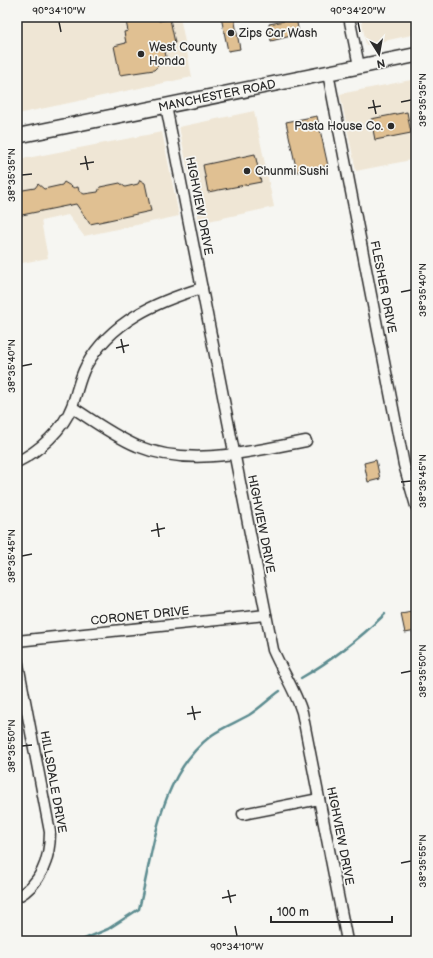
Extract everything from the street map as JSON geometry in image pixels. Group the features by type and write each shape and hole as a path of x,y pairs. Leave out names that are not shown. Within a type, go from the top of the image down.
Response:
{"highway":[{"name":"MANCHESTER ROAD","path":"17,136 416,55"}],"street":[{"path":"349,17 359,66"},
{"name":"FLESHER DRIVE","path":"328,73 404,465 416,506"},
{"name":"HIGHVIEW DRIVE","path":"166,106 273,650 292,687 302,712 347,941"},
{"path":"17,462 42,446 54,433 72,406 75,391 86,365 105,341 120,326 134,315 155,304 202,288"},
{"path":"72,406 122,439 154,452 188,456 234,455 306,441"},
{"name":"CORONET DRIVE","path":"17,641 266,615"},
{"name":"HILLSDALE DRIVE","path":"17,659 50,832 49,853 42,871 35,883 17,897"},
{"path":"243,814 319,799"}],"shaded area":[{"path":"17,17 180,17 192,77 17,114"},
{"path":"361,17 416,17 416,34 366,45"},
{"path":"416,79 416,159 356,171 340,94"},
{"path":"254,111 274,207 199,223 179,127"},
{"path":"162,132 179,216 84,236 68,215 41,221 48,258 17,264 17,160"}],"building":[{"name":"West County Honda","path":"125,17 144,17 145,20 158,18 159,21 170,19 175,43 164,45 167,63 159,65 154,70 120,75 114,46 126,43 124,32 128,31"},
{"name":"Zips Car Wash","path":"221,17 234,17 240,49 228,51"},
{"path":"283,17 296,17 299,34 271,41 269,24 284,21"},
{"name":"Pasta House Co.","path":"407,112 411,133 375,140 371,119"},
{"path":"317,116 328,166 297,172 286,122"},
{"path":"255,154 261,182 208,192 203,165"},
{"path":"140,180 145,183 151,211 90,224 76,204 17,216 17,191 35,188 38,184 44,189 62,185 64,182 74,188 78,187 79,191 84,194 98,192 100,187 120,183 125,187 138,184"},
{"path":"376,460 380,479 368,482 364,463"},
{"path":"412,612 416,631 405,633 401,614"}],"waterway":[{"path":"301,678 344,649 385,614"},
{"path":"80,941 108,929 139,909 154,838 169,792 180,771 194,752 212,735 249,715 280,691"}],"place":[{"name":"Zips Car Wash","path":"231,33"},
{"name":"West County Honda","path":"141,54"},
{"name":"Pasta House Co.","path":"391,126"},
{"name":"Chunmi Sushi","path":"247,171"}]}
